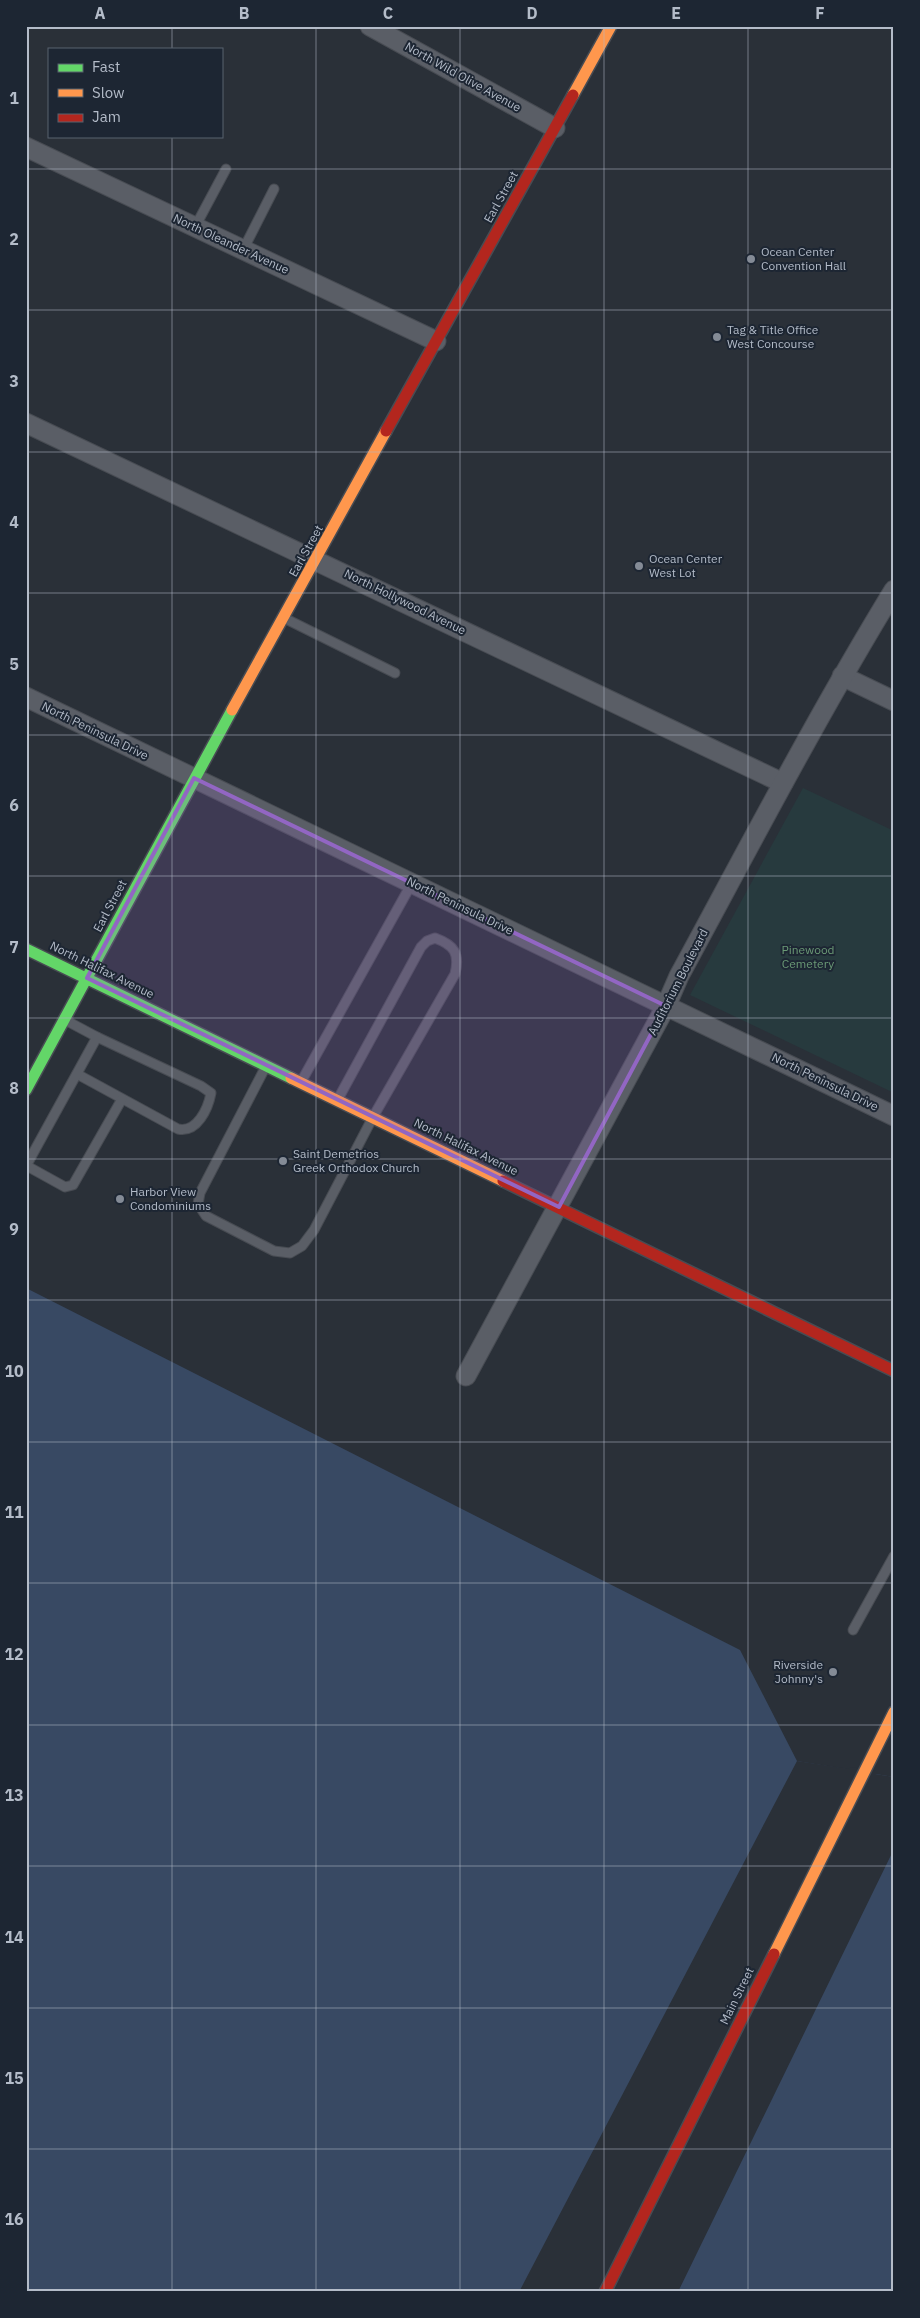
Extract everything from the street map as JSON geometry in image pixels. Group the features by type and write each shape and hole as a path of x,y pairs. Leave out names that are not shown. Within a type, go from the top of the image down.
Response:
{"street":[{"name":"North Wild Olive Avenue","path":"370,26 555,128"},
{"name":"Earl Street","path":"26,1090 194,778 317,560 610,26"},
{"name":"North Oleander Avenue","path":"26,147 436,341"},
{"name":"North Hollywood Avenue","path":"26,423 783,783"},
{"name":"Auditorium Boulevard","path":"466,1376 559,1207 666,1006 679,976 783,783 842,676 894,590"},
{"path":"842,676 894,701"},
{"name":"North Peninsula Drive","path":"26,698 894,1116"},
{"name":"North Halifax Avenue","path":"26,949 894,1371"},
{"name":"Main Street","path":"605,2292 894,1712"}],"lane":[{"path":"195,227 226,169"},
{"path":"243,250 274,189"},
{"path":"284,618 395,673"},
{"path":"301,1082 412,883"},
{"path":"267,1065 200,1193 198,1204 206,1216 274,1251 290,1253 302,1246 314,1230 373,1117 455,974 458,961 454,949 446,942 435,938 427,940 421,947 338,1100"},
{"path":"64,1020 211,1093 209,1103 194,1127 185,1131 77,1074"},
{"path":"97,1037 27,1166 65,1187 73,1185 122,1099"},
{"path":"853,1630 894,1556"}],"highlighted area":[{"path":"194,778 666,1006 559,1207 87,978"}],"green space":[{"name":"Pinewood Cemetery","path":"803,788 894,831 894,1093 690,995"}],"water":[{"path":"26,1288 740,1650 797,1761 894,1777 894,2292 26,2292"}],"pier":[{"path":"797,1761 876,1771 875,1774 894,1777 894,1849 678,2292 519,2292"}],"traffic: fast":[{"path":"26,1090 232,710"},
{"path":"26,949 291,1078"}],"traffic: slow":[{"path":"573,95 611,26"},
{"path":"232,710 386,431"},
{"path":"291,1078 503,1181"},
{"path":"774,1954 894,1712"}],"traffic: jam":[{"path":"386,431 573,95"},
{"path":"503,1181 894,1371"},
{"path":"605,2292 774,1954"}],"place":[{"name":"Ocean Center Convention Hall","path":"751,259"},
{"name":"Tag & Title Office West Concourse","path":"717,337"},
{"name":"Ocean Center West Lot","path":"639,566"},
{"name":"Saint Demetrios Greek Orthodox Church","path":"283,1161"},
{"name":"Harbor View Condominiums","path":"120,1199"},
{"name":"Riverside Johnny's","path":"833,1672"}]}
